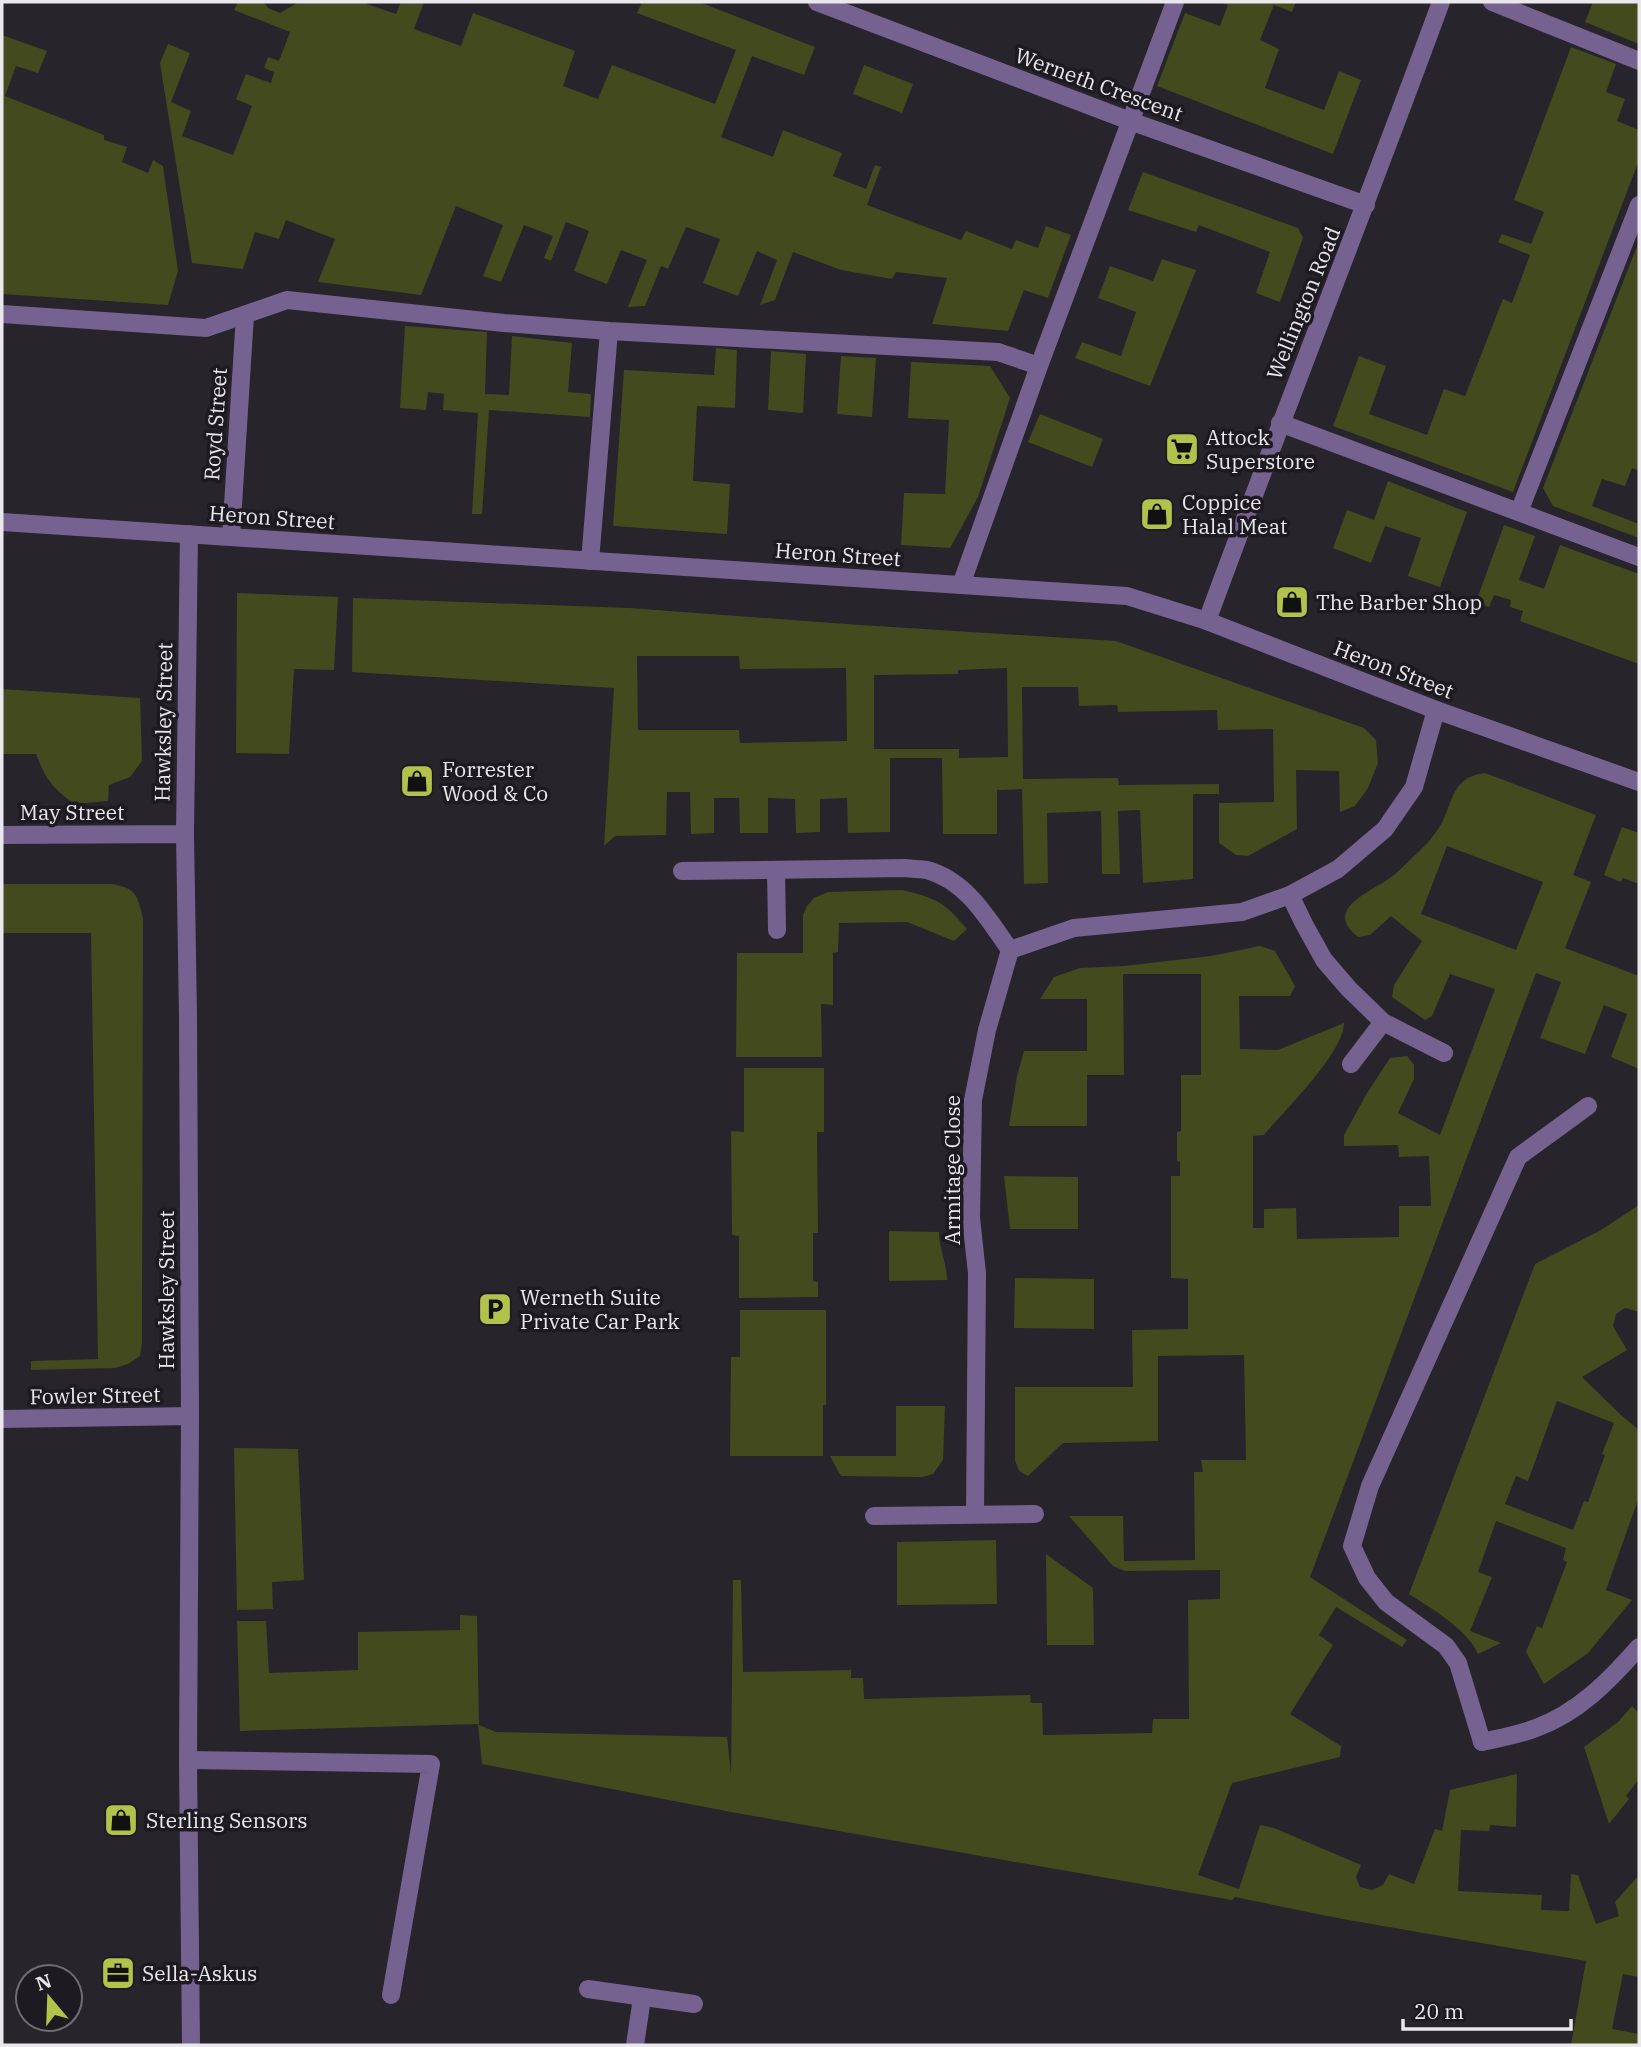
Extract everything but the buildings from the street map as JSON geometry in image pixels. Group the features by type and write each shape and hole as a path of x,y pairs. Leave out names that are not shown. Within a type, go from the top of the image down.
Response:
{"street":[{"name":"Werneth Crescent","path":"817,2 1130,121 1366,205"},
{"path":"961,584 1175,2"},
{"name":"Wellington Road","path":"1207,621 1441,2"},
{"path":"1492,2 1639,61"},
{"path":"1519,512 1639,205"},
{"path":"2,314 206,328 287,300 503,323 609,331 999,352 1039,366"},
{"name":"Royd Street","path":"231,537 245,315"},
{"path":"590,561 609,331"},
{"path":"1280,423 1639,556"},
{"name":"Heron Street","path":"2,522 1127,596 1207,621 1436,710 1639,782"},
{"name":"Hawksley Street","path":"189,534 185,834 190,1416 188,1760 191,2045"},
{"path":"682,871 926,870 943,877 972,897 1010,950 1074,928 1242,912 1290,895 1338,869 1385,830 1413,787 1436,710"},
{"name":"May Street","path":"2,835 185,834"},
{"path":"776,870 777,930"},
{"path":"1290,895 1324,960 1349,989 1383,1021 1444,1053"},
{"name":"Armitage Close","path":"975,1514 977,1273 971,1218 973,1100 987,1030 1010,950"},
{"path":"1351,1064 1383,1021"},
{"path":"1588,1106 1518,1157 1370,1486 1352,1546 1367,1578 1386,1602 1447,1646 1458,1663 1482,1742 1538,1728 1569,1712 1588,1699 1639,1647"},
{"name":"Fowler Street","path":"2,1419 190,1416"},
{"path":"874,1516 1035,1514"},
{"path":"188,1760 431,1764 391,1996"},
{"path":"587,1989 694,2004"},
{"path":"635,2045 642,1998"}],"green space":[{"path":"238,2 264,2 268,8 280,13 299,2 367,2 396,14 401,2 424,2 414,29 461,46 473,13 575,51 563,86 598,99 612,65 715,104 736,50 637,13 642,2 699,2 815,47 804,75 752,56 721,137 773,157 783,130 842,153 833,176 866,189 875,165 881,167 867,205 961,240 966,231 1012,249 1016,240 1038,248 1046,226 1071,235 1048,298 1024,290 1008,331 932,324 947,278 896,272 892,279 841,270 793,252 775,300 760,305 777,260 757,251 738,296 703,283 720,239 686,227 668,269 661,266 645,306 628,307 647,260 621,250 607,284 574,271 589,231 566,222 551,261 544,258 553,236 524,225 501,282 483,276 503,225 456,206 421,295 318,282 335,239 286,220 279,239 255,232 243,269 192,263 160,63 168,44 190,53 171,102 191,111 182,136 233,155 252,106 236,99 246,74 271,83 274,72 264,68 268,57 279,61 290,32 234,10"},
{"path":"1219,2 1296,2 1292,12 1274,5 1260,40 1279,49 1265,88 1324,110 1339,71 1361,80 1333,154 1157,86 1185,13 1220,26 1228,5"},
{"path":"1593,2 1639,2 1639,44 1585,22"},
{"path":"2,35 47,51 38,73 16,66 5,96 104,135 104,140 127,147 122,162 148,173 153,160 163,166 178,271 168,305 2,294"},
{"path":"1571,47 1616,64 1606,92 1625,99 1617,121 1639,130 1639,160 1513,492 1333,426 1359,356 1386,366 1369,414 1427,435 1444,389 1465,396 1503,299 1512,303 1530,255 1498,242 1502,234 1531,244 1544,212 1514,200"},
{"path":"864,65 913,84 902,113 853,94"},
{"path":"1143,172 1298,228 1303,238 1280,302 1256,293 1270,252 1199,225 1196,232 1128,210"},
{"path":"1639,241 1639,471 1632,468 1625,486 1602,479 1592,506 1639,524 1639,538 1553,506 1543,488"},
{"path":"1162,259 1196,270 1150,386 1075,358 1082,342 1121,356 1136,312 1098,298 1110,266 1153,281"},
{"path":"405,326 487,332 485,394 509,395 512,336 572,343 568,392 591,394 590,417 489,410 482,514 472,514 478,413 443,410 444,394 428,392 426,410 400,408"},
{"path":"716,348 737,350 735,408 697,406 693,481 730,484 727,534 613,526 624,370 714,375"},
{"path":"771,351 806,354 803,413 768,410"},
{"path":"841,356 876,358 872,417 837,414"},
{"path":"911,362 990,366 1010,398 978,497 950,548 901,545 904,493 945,494 949,420 908,418"},
{"path":"1040,414 1103,439 1092,467 1028,442"},
{"path":"1388,481 1467,512 1440,587 1408,576 1421,538 1385,526 1371,563 1333,548 1347,510 1374,520"},
{"path":"1504,525 1535,536 1519,580 1544,589 1560,545 1639,574 1639,664 1520,621 1523,611 1510,607 1511,600 1494,595 1489,607 1476,602"},
{"path":"237,593 338,597 334,670 294,669 289,754 236,753"},
{"path":"353,598 629,608 1116,641 1364,728 1376,740 1378,763 1368,788 1355,806 1340,812 1339,771 1296,770 1297,829 1248,856 1236,855 1219,843 1219,803 1274,802 1273,729 1218,730 1217,710 1118,712 1117,705 1079,706 1078,687 1022,687 1023,779 1118,778 1119,785 1219,784 1219,794 1193,794 1193,879 1143,883 1140,810 1118,811 1120,874 1102,874 1101,811 1047,813 1048,883 1024,884 1022,789 997,790 997,834 943,834 942,758 890,758 890,832 848,833 847,798 820,799 820,832 796,833 795,799 768,798 768,833 740,833 739,798 714,798 714,833 691,834 690,792 667,792 666,835 615,836 604,846 614,688 352,672","holes":["637,656 739,656 740,669 846,668 847,741 740,743 739,730 638,730","1007,668 1008,757 959,758 959,749 874,749 874,675 958,674 958,670"]},
{"path":"2,689 140,698 142,761 130,777 109,785 108,801 74,804 50,782 36,754 2,754"},
{"path":"1485,773 1596,815 1573,875 1591,882 1565,948 1639,976 1639,1069 1611,1057 1627,1014 1604,1005 1585,1054 1540,1038 1561,982 1536,973 1310,1577 1407,1640 1402,1647 1336,1607 1319,1635 1333,1645 1290,1714 1341,1746 1340,1757 1232,1783 1198,1875 1239,1889 1260,1825 1274,1828 1361,1865 1356,1877 1360,1887 1372,1890 1383,1885 1389,1874 1414,1884 1435,1829 1442,1831 1450,1790 1517,1774 1516,1827 1490,1825 1489,1831 1461,1830 1458,1891 1542,1895 1541,1910 1569,1911 1571,1874 1578,1875 1596,1924 1619,1916 1615,1902 1639,1875 1639,1977 1623,1974 1612,2029 1639,2034 1639,2045 1571,2045 1586,1961 1337,1918 1235,1897 1232,1900 731,1812 482,1764 478,1724 240,1731 237,1621 266,1621 269,1673 358,1670 358,1632 460,1630 460,1615 477,1616 479,1725 496,1732 727,1737 731,1774 733,1580 741,1580 743,1672 851,1670 851,1678 863,1678 864,1699 1030,1695 1031,1703 1042,1703 1043,1735 1152,1733 1153,1719 1189,1719 1188,1600 1220,1599 1220,1570 1125,1571 1113,1566 1069,1516 1123,1516 1124,1561 1195,1560 1194,1472 1203,1472 1201,1460 1246,1460 1244,1355 1158,1356 1158,1441 1063,1443 1028,1476 1019,1471 1015,1460 1015,1387 1133,1387 1132,1330 1188,1329 1188,1279 1171,1278 1171,1176 1180,1176 1177,1132 1181,1131 1181,1075 1201,1075 1201,974 1123,974 1124,1075 1087,1075 1087,1126 1009,1126 1024,1051 1087,1051 1087,999 1040,999 1054,977 1080,968 1211,956 1260,946 1275,951 1295,986 1290,996 1239,996 1240,1049 1278,1050 1344,1023 1334,1050 1312,1081 1264,1135 1253,1136 1253,1228 1264,1228 1264,1209 1296,1208 1297,1239 1399,1237 1399,1206 1431,1206 1429,1156 1399,1157 1398,1145 1344,1146 1344,1135 1390,1058 1407,1056 1414,1065 1414,1079 1398,1113 1440,1135 1495,989 1450,974 1432,1016 1425,1020 1392,997 1394,985 1422,941 1391,916 1370,935 1358,937 1348,927 1345,918 1353,903 1393,876 1429,842 1442,823 1458,787 1473,776","holes":["1447,846 1543,882 1516,950 1421,914"]},
{"path":"1622,827 1639,833 1639,884 1623,878 1621,882 1604,875"},
{"path":"2,884 120,886 134,894 143,919 142,1343 140,1356 115,1368 31,1370 31,1361 98,1359 91,933 2,933"},
{"path":"902,890 939,902 967,929 954,941 907,922 839,923 838,952 833,953 833,1005 821,1004 822,1057 736,1057 737,953 803,953 803,915 814,898 828,892"},
{"path":"744,1068 824,1068 824,1132 817,1132 818,1233 813,1233 813,1281 818,1282 818,1297 739,1298 739,1236 732,1235 731,1131 744,1132"},
{"path":"1004,1176 1078,1177 1078,1229 1010,1229"},
{"path":"1639,1205 1639,1312 1625,1308 1616,1314 1613,1326 1627,1350 1582,1377 1639,1430 1639,1497 1606,1590 1632,1600 1588,1653 1544,1684 1526,1652 1537,1626 1542,1628 1567,1562 1563,1560 1566,1548 1496,1521 1478,1572 1492,1577 1470,1631 1501,1643 1478,1654 1458,1628 1409,1594 1535,1264 1601,1230","holes":["1557,1401 1614,1423 1588,1502 1584,1501 1573,1530 1505,1504 1516,1476 1528,1481"]},
{"path":"889,1231 939,1232 947,1280 889,1281"},
{"path":"1015,1278 1094,1279 1094,1329 1014,1328"},
{"path":"740,1310 826,1310 823,1456 730,1456 731,1357 740,1357"},
{"path":"896,1406 945,1406 943,1460 933,1474 922,1477 841,1476 830,1456 896,1456"},
{"path":"234,1448 298,1449 304,1580 272,1582 273,1609 237,1610"},
{"path":"996,1540 997,1604 897,1605 897,1542"},
{"path":"1046,1554 1093,1588 1094,1645 1047,1645"},
{"path":"1632,1706 1639,1713 1639,1779 1626,1796 1629,1799 1609,1824 1584,1747 1618,1722"}],"place":[{"name":"Attock Superstore","path":"1182,449"},
{"name":"Coppice Halal Meat","path":"1157,514"},
{"name":"The Barber Shop","path":"1292,602"},
{"name":"Forrester Wood & Co","path":"417,781"},
{"name":"Werneth Suite Private Car Park","path":"495,1309"},
{"name":"Sterling Sensors","path":"121,1820"},
{"name":"Sella-Askus","path":"118,1973"}]}
